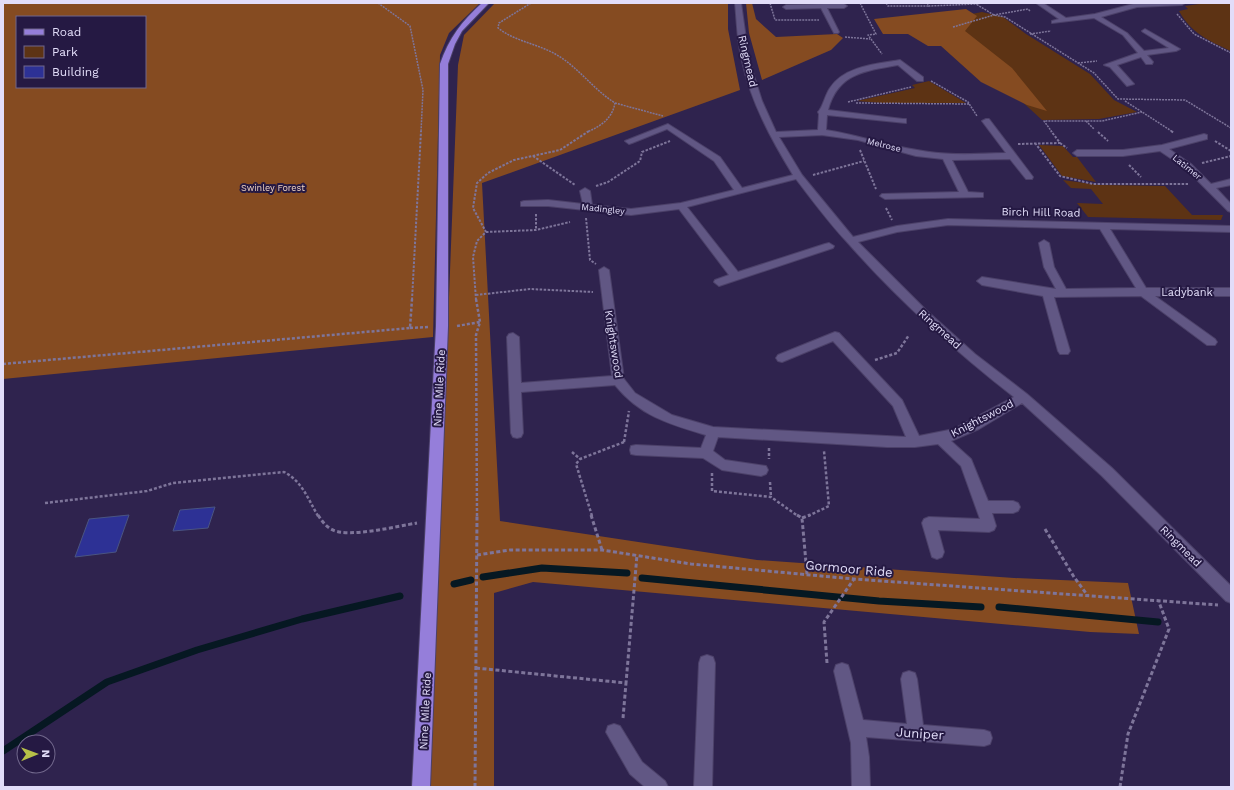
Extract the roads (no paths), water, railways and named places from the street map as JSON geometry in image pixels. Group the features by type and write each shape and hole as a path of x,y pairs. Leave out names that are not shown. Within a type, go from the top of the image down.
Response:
{"main road":[{"name":"Nine Mile Ride","path":"421,787 442,326 444,64 450,42 460,26 486,3"}],"street":[{"name":"Ringmead","path":"738,3 745,60 758,101 773,135 799,177 852,241 922,314 971,357 1023,397 1106,472 1231,596"},
{"path":"1039,3 1066,21"},
{"path":"1054,22 1095,16 1135,4 1182,3"},
{"path":"786,7 805,5 844,6"},
{"path":"823,6 836,32"},
{"path":"1095,16 1125,34 1149,62"},
{"path":"1130,84 1110,65 1143,54 1176,49 1145,31"},
{"path":"895,54 900,62 924,79"},
{"path":"822,132 822,112 826,97 835,84 845,77 876,66 900,62"},
{"path":"822,112 903,121"},
{"path":"986,121 1029,176"},
{"path":"628,141 668,126 717,159 740,191"},
{"name":"Melrose","path":"773,135 822,132 856,138 916,153 946,157 1012,156"},
{"name":"Latimer","path":"1077,153 1123,153 1162,148 1204,137"},
{"name":"Latimer","path":"1162,148 1188,166 1231,209"},
{"path":"946,157 965,195"},
{"name":"Madingley","path":"524,204 548,203 631,212 682,206 799,177"},
{"name":"Latimer","path":"1208,185 1231,182"},
{"path":"585,191 588,208"},
{"path":"882,198 980,195"},
{"path":"682,206 736,277"},
{"name":"Birch Hill Road","path":"852,241 897,229 948,222 1231,229"},
{"name":"Ladybank","path":"1103,226 1143,292 1211,342"},
{"path":"1044,243 1049,267 1063,293"},
{"path":"719,282 829,246"},
{"name":"Knightswood","path":"604,270 618,380 631,396 668,419 713,432 916,442 958,433 1023,397"},
{"name":"Ladybank","path":"982,281 1048,293 1231,292"},
{"path":"1048,293 1064,351"},
{"path":"782,358 835,336 898,403 916,442"},
{"path":"513,337 517,433"},
{"path":"514,388 618,380"},
{"path":"709,456 713,432"},
{"name":"Knightswood","path":"938,552 929,523 989,526 984,506 966,463 940,438"},
{"path":"636,450 709,456 722,465 761,470"},
{"path":"984,506 1013,507"},
{"path":"703,787 707,663"},
{"path":"842,670 857,728 862,771 861,787"},
{"path":"909,679 916,733"},
{"name":"Juniper","path":"857,728 984,738"},
{"path":"614,732 636,768 659,787"}],"waterway":[{"path":"483,577 542,568 627,573"},
{"path":"642,578 879,601 981,607"},
{"path":"454,584 471,580"},
{"path":"3,751 107,682 197,650 302,619 400,596"},
{"path":"999,607 1158,622"}],"park label":[{"name":"Swinley Forest","path":"273,188"}]}
